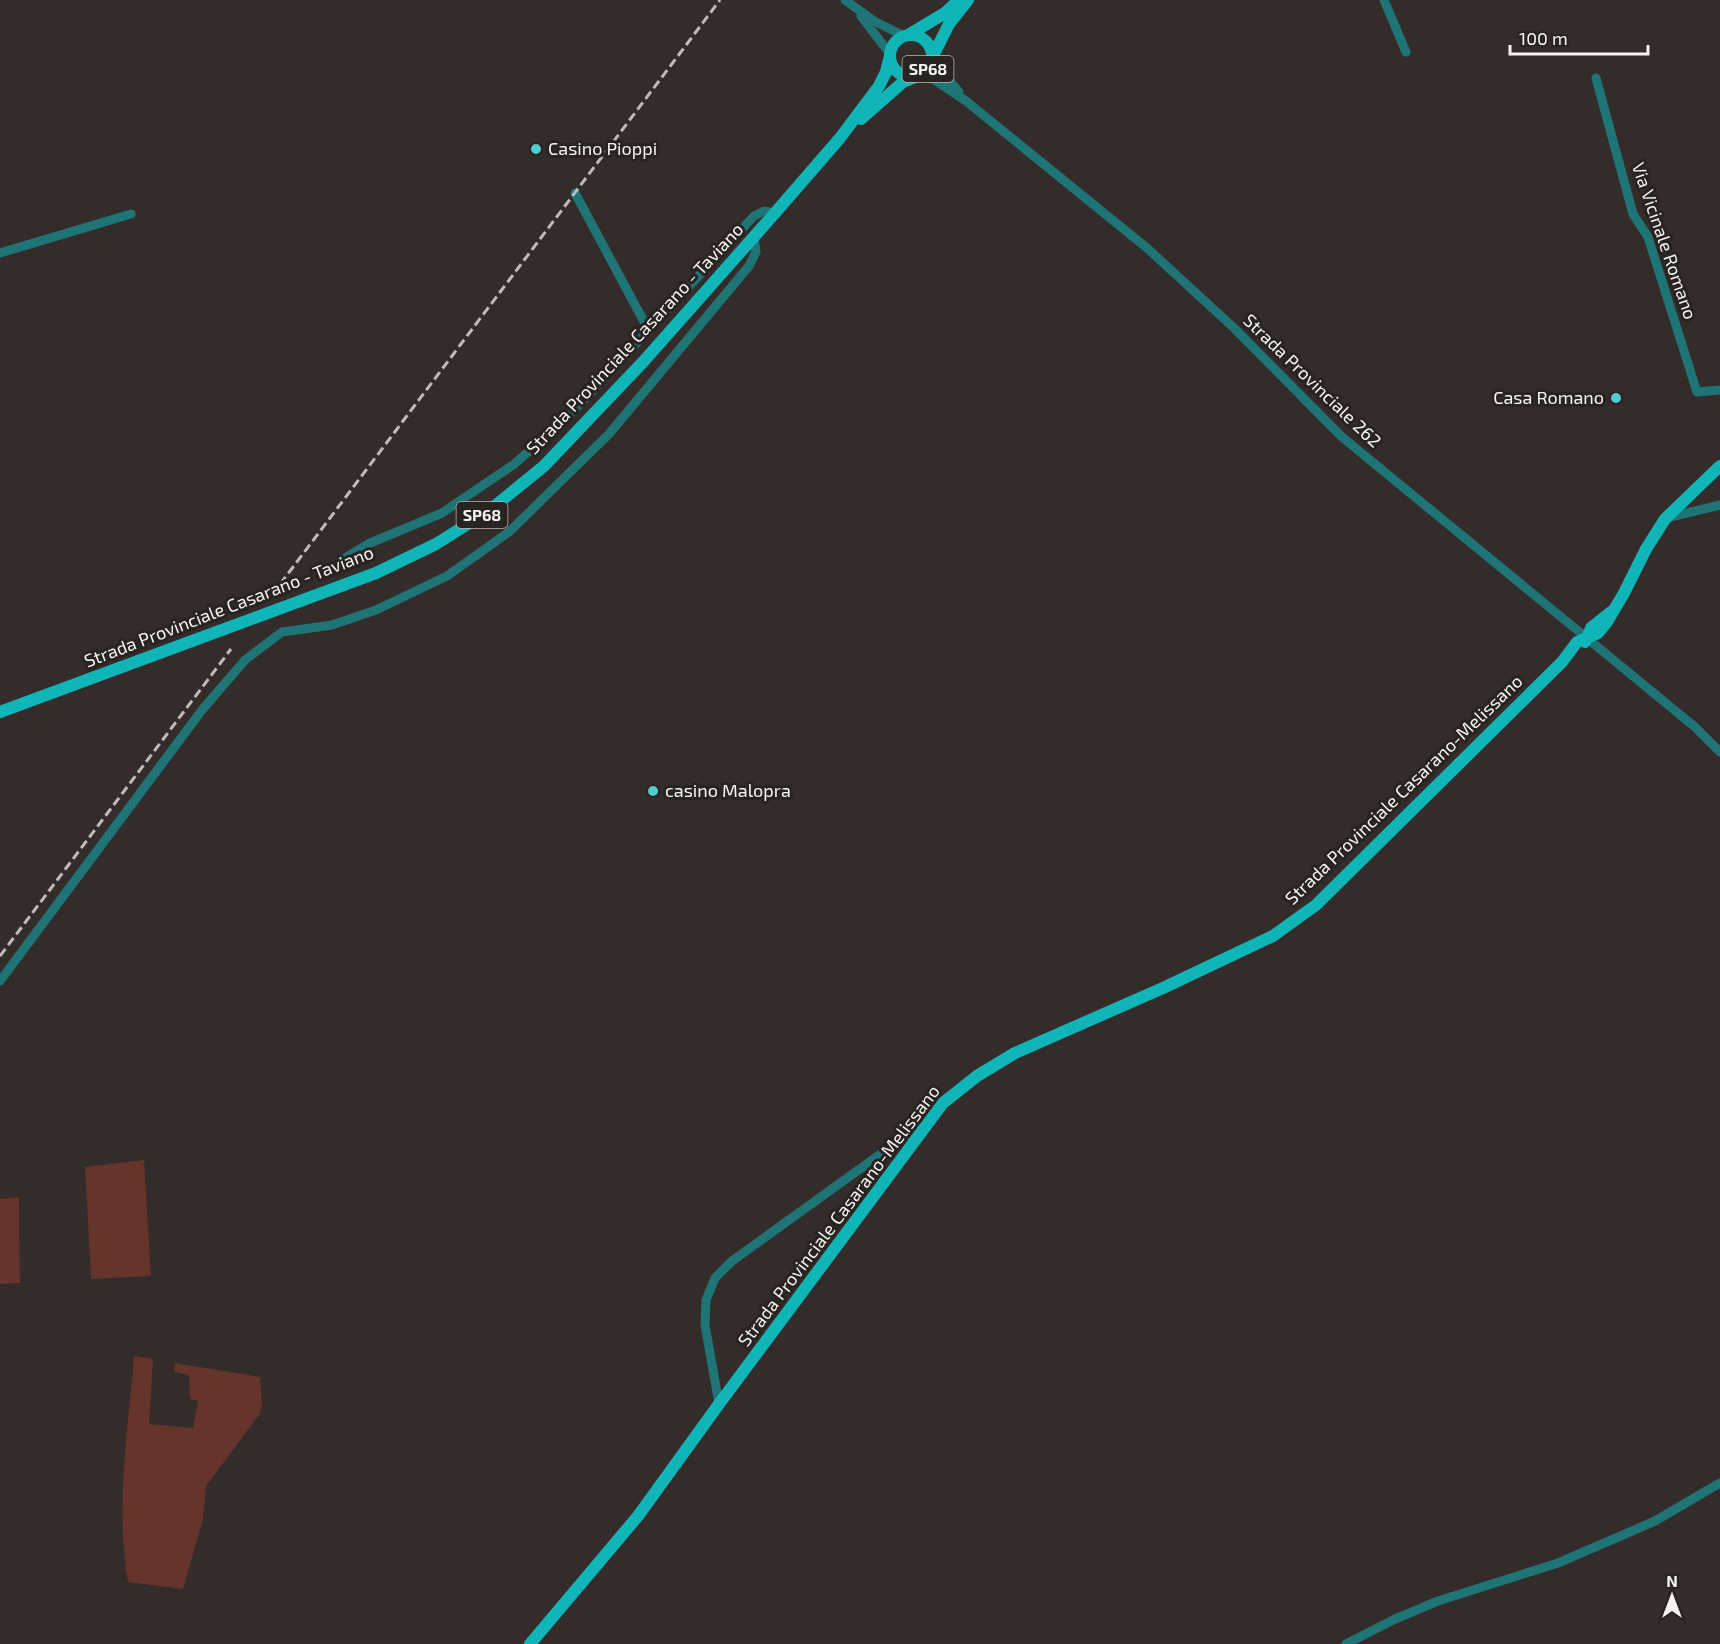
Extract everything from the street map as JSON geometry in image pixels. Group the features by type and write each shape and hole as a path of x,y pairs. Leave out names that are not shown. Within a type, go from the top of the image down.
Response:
{"main road":[{"name":"Strada Provinciale Casarano - Taviano","path":"0,712 376,573 436,544 490,510 544,466 643,362 840,138 879,86 895,42 945,13 959,0"},
{"name":"Strada Provinciale Casarano - Taviano","path":"840,138 903,82 928,69 950,24 968,0"},
{"name":"SP68","path":"907,35 917,35 928,43 933,57"},
{"name":"SP68","path":"890,55 894,68 898,72 903,75 917,76"},
{"name":"Strada Provinciale Casarano-Melissano","path":"530,1644 638,1516 944,1103 977,1076 1015,1053 1163,988 1273,936 1307,911 1562,662 1574,656 1584,647 1587,638 1598,633 1607,622 1646,549 1665,519 1720,466"}],"street":[{"path":"845,0 874,21 907,35"},
{"path":"1384,0 1406,52"},
{"path":"854,8 890,55"},
{"path":"933,57 966,101"},
{"path":"917,76 933,79 966,101"},
{"name":"Via Vicinale Romano","path":"1596,78 1633,214 1648,237 1697,392 1720,390"},
{"name":"Strada Provinciale 262","path":"966,101 1147,248 1234,328 1342,437 1695,727 1720,752"},
{"path":"575,193 649,331"},
{"path":"340,561 368,544 442,513 513,465 564,420 754,216 764,211 775,213"},
{"path":"0,253 131,214"},
{"path":"0,981 202,710 245,660 282,632 332,625 376,610 447,576 509,532 609,434 749,266 756,252 754,236"},
{"path":"1665,519 1683,512 1720,505"},
{"path":"719,1404 705,1325 706,1300 715,1278 732,1261 769,1233 907,1135 926,1127"},
{"path":"1346,1644 1395,1619 1438,1601 1578,1555 1655,1521 1720,1483"}],"shaded area":[{"path":"144,1160 151,1276 91,1279 85,1167"},
{"path":"19,1197 20,1283 0,1284 0,1199"},
{"path":"134,1356 153,1359 149,1424 193,1428 198,1401 190,1399 189,1375 174,1372 175,1363 260,1377 262,1406 259,1415 206,1486 203,1519 183,1589 128,1582 124,1554 123,1497"}],"railway":[{"path":"272,595 720,0"},
{"path":"0,956 231,649"}],"place":[{"name":"Casino Pioppi","path":"536,149"},
{"name":"Casa Romano","path":"1616,398"},
{"name":"casino Malopra","path":"653,791"}]}
